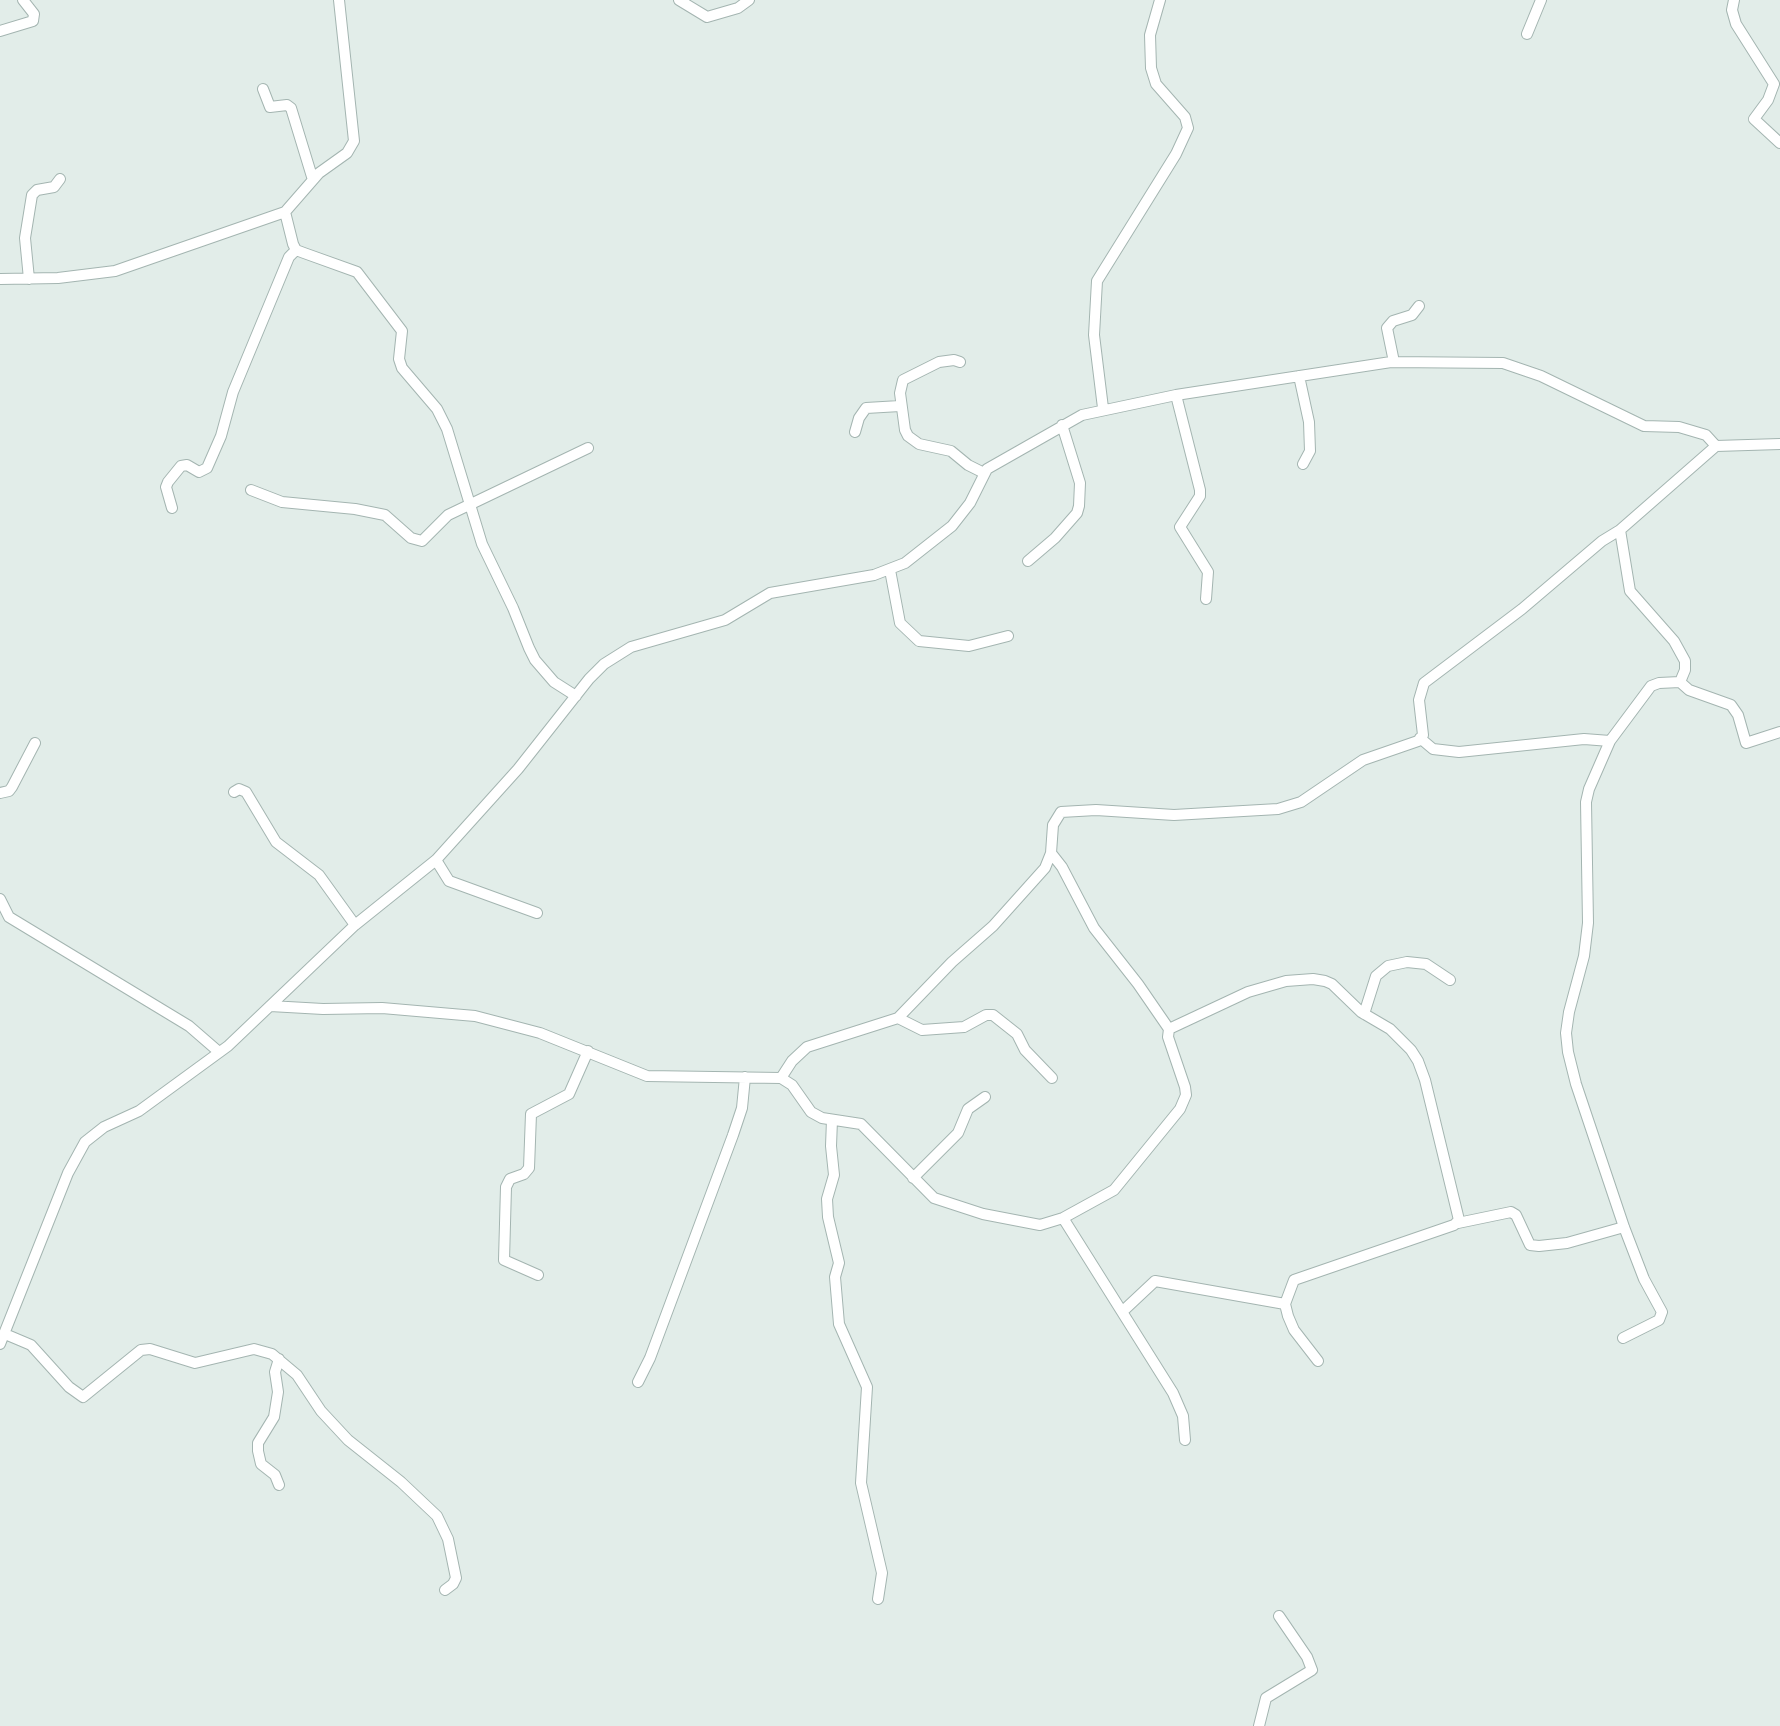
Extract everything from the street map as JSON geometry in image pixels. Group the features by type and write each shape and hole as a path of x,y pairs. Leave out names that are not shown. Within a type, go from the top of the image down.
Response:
{"street":[{"path":"0,31 33,21 34,14 23,0"},
{"path":"0,279 29,279 121,269 285,212 313,180 347,153 354,141 339,0"},
{"path":"679,0 707,17 738,8 749,0"},
{"path":"1103,408 1094,335 1097,281 1176,154 1188,128 1185,117 1156,84 1150,68 1150,35 1160,0"},
{"path":"1527,34 1541,0"},
{"path":"1734,0 1732,10 1736,24 1774,84 1768,100 1754,119 1780,142"},
{"path":"263,89 270,107 287,105 291,108 313,180"},
{"path":"29,279 25,238 32,195 37,190 54,187 60,179"},
{"path":"285,212 296,250"},
{"path":"296,250 357,272 402,331 399,359 402,368 437,409 447,429 488,561 513,608 535,660 554,682 576,696"},
{"path":"172,508 168,482 181,466 187,465 199,472 207,468 221,436 233,392 289,257 296,250"},
{"path":"1394,362 1387,334 1389,325 1412,315 1419,306"},
{"path":"960,362 946,360 908,376 900,383 900,406 908,436 919,444 951,451 968,465 984,473"},
{"path":"445,1590 453,1584 456,1578 448,1539 437,1516 401,1482 348,1440 321,1411 297,1375 279,1359 261,1349 206,1362 189,1362 150,1349 141,1350 83,1397 69,1387 31,1345 2,1339 68,1173 85,1142 104,1127 139,1111 219,1052 356,925 436,860 518,769 604,664 631,647 712,625 770,593 890,570 905,563 952,526 970,503 984,473 1062,425 1103,408 1394,362 1503,363 1541,376 1632,423 1644,426 1679,427 1706,435 1716,446"},
{"path":"1299,376 1309,422 1310,451 1304,464"},
{"path":"1176,395 1200,494 1180,527 1208,572 1206,599"},
{"path":"855,432 859,418 866,408 900,406"},
{"path":"1028,561 1060,532 1077,513 1079,506 1080,483 1062,425"},
{"path":"781,1078 792,1061 807,1047 898,1018 1045,868 1051,853 1053,825 1061,812 1096,810 1174,815 1278,808 1301,801 1363,760 1403,747 1420,738 1423,729 1419,700 1424,683 1522,609 1602,541 1620,530 1716,446 1780,444"},
{"path":"251,490 282,502 355,509 385,515 417,541 426,538 438,522 470,503 588,448"},
{"path":"1620,530 1630,591 1658,620 1681,653 1685,670 1680,682"},
{"path":"890,570 900,623 918,641 969,646 1008,636"},
{"path":"1623,1338 1659,1320 1662,1312 1644,1279 1624,1227 1576,1084 1566,1033 1585,949 1588,923 1586,802 1589,789 1610,741 1651,686 1659,683 1680,682 1689,690 1731,705 1738,715 1746,743 1780,732"},
{"path":"1420,738 1433,749 1459,752 1584,739 1610,741"},
{"path":"0,793 9,791 12,787 35,743"},
{"path":"234,792 239,789 246,792 276,842 319,874 356,925"},
{"path":"270,1006 323,1009 382,1008 475,1016 520,1027 588,1051 647,1076 781,1078 792,1085 811,1112 832,1120 861,1124 913,1178 942,1202 983,1214 1040,1225 1063,1218 1114,1190 1180,1109 1186,1095 1168,1039 1169,1029 1138,984 1094,928 1062,867 1051,853"},
{"path":"436,860 449,881 537,913"},
{"path":"0,899 9,917 189,1026 219,1052"},
{"path":"1364,1014 1376,976 1388,966 1407,962 1426,964 1450,980"},
{"path":"1169,1029 1248,992 1301,979 1313,979 1332,984 1364,1014 1402,1039 1418,1061 1425,1080 1459,1214 1458,1223"},
{"path":"898,1018 922,1030 964,1027 986,1015 993,1015 1017,1034 1025,1050 1052,1078"},
{"path":"538,1275 504,1260 506,1187 510,1179 524,1174 530,1168 531,1114 569,1094 588,1051"},
{"path":"638,1382 658,1336 733,1135 742,1108 745,1077"},
{"path":"913,1178 958,1133 968,1109 985,1096"},
{"path":"832,1120 831,1146 834,1175 827,1206 838,1263 835,1277 839,1324 867,1387 861,1483 864,1508 882,1573 878,1599"},
{"path":"1318,1361 1294,1330 1285,1304 1290,1286 1298,1277 1458,1223 1511,1212 1516,1215 1530,1245 1567,1243 1624,1227"},
{"path":"1063,1218 1123,1311 1180,1406 1185,1440"},
{"path":"1123,1311 1155,1281 1285,1304"},
{"path":"279,1359 276,1366 278,1392 274,1417 258,1443 261,1464 275,1475 279,1485"},
{"path":"1259,1726 1266,1698 1312,1670 1307,1657 1279,1616"}]}
